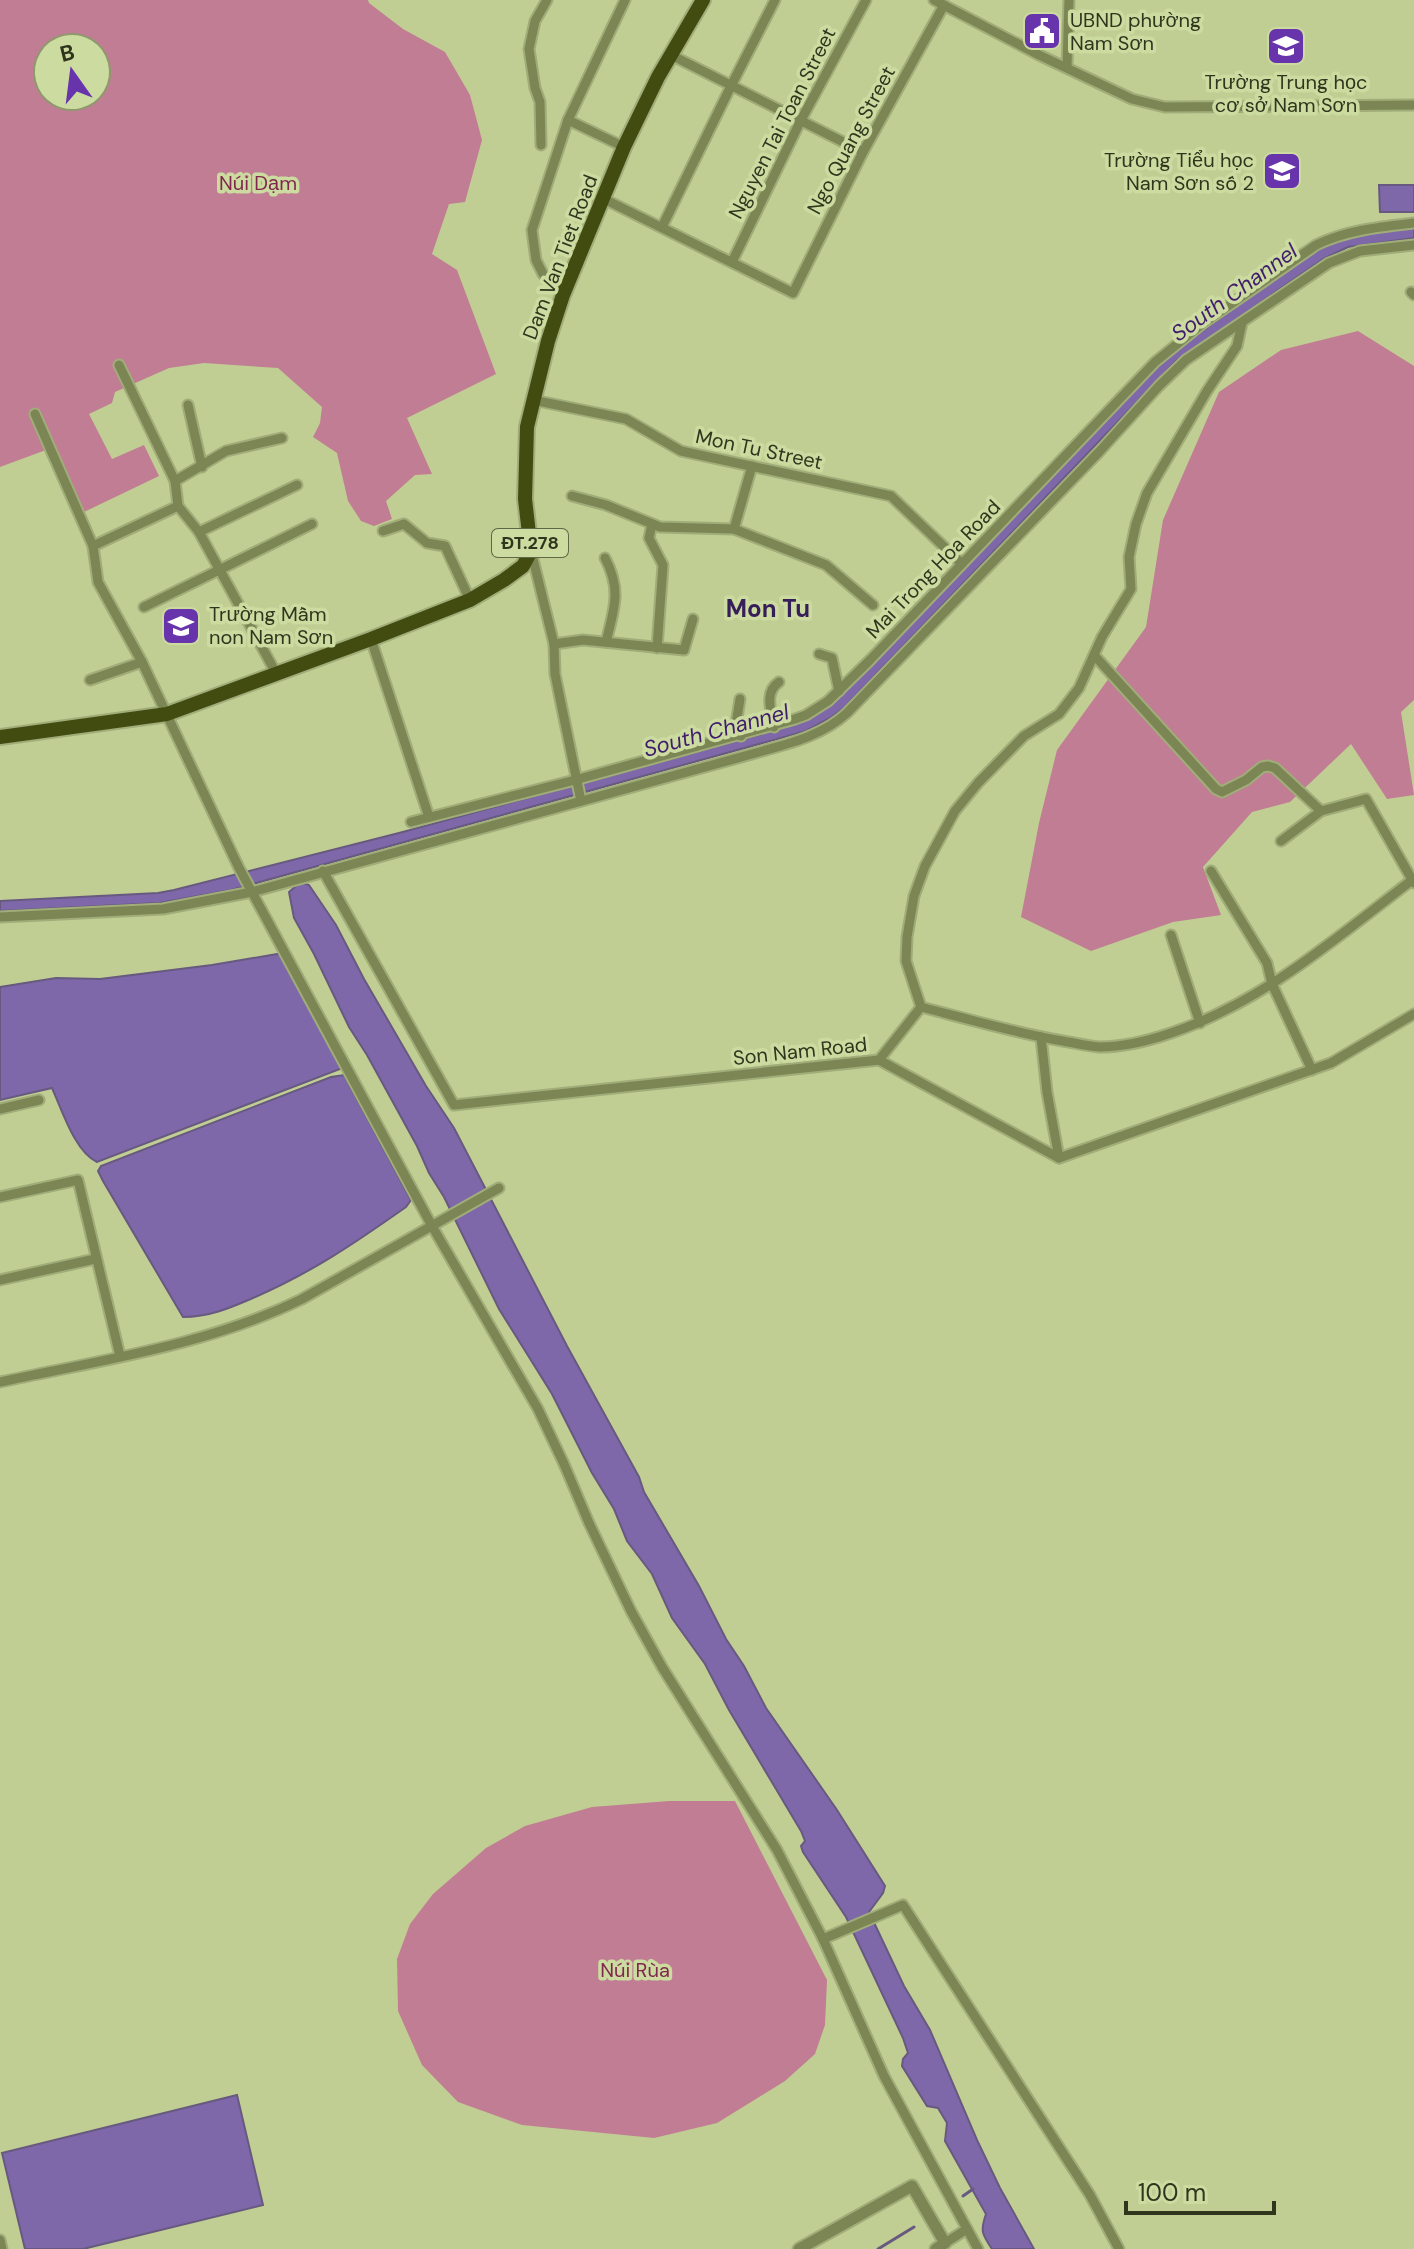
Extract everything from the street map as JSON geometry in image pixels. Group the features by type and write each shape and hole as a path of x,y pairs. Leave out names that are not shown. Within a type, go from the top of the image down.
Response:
{"main road":[{"name":"Dam Van Tiet Road","path":"531,551 525,499 527,427 548,341 563,295 624,147 658,77 703,0"},
{"name":"ĐT.278","path":"0,737 167,714 470,600 523,566 531,551"}],"street":[{"path":"541,145 540,102 529,49 535,21 547,0"},
{"path":"563,295 543,274 533,245 532,230 568,120 625,0"},
{"path":"662,227 775,0"},
{"name":"Nguyen Tai Toan Street","path":"732,262 801,120 866,0"},
{"path":"1067,67 1069,0"},
{"path":"939,3 1132,99 1165,107 1414,105"},
{"name":"Ngo Quang Street","path":"732,262 793,293 939,3"},
{"path":"671,55 863,152"},
{"path":"568,120 624,147"},
{"path":"602,198 732,262"},
{"name":"Mai Trong Hoa Road","path":"411,822 741,736 806,715 839,691 1155,362 1202,324 1308,249 1359,230 1414,223"},
{"path":"0,917 163,909 252,892 817,734 847,713 1186,360 1329,263 1360,251 1414,245"},
{"path":"921,1007 906,961 914,896 925,866 955,811 978,783 1024,736 1059,714 1079,688 1131,589 1129,557 1147,493 1237,346 1242,323"},
{"path":"119,365 175,481 178,506 199,532 276,673"},
{"name":"Mon Tu Street","path":"533,400 626,419 681,451 891,496 961,563"},
{"path":"188,405 202,467"},
{"path":"35,414 93,546 98,582 142,662 239,868 538,1409 631,1611 662,1667 777,1850 823,1939 884,2076 978,2249"},
{"path":"175,481 226,451 282,438"},
{"path":"734,529 752,466"},
{"path":"199,532 297,485"},
{"path":"572,496 606,505 660,527 734,529 826,565 873,605"},
{"path":"93,546 178,506"},
{"path":"144,607 312,524"},
{"path":"383,531 404,524 427,543 445,546 470,600"},
{"path":"652,524 649,538 663,565 657,648"},
{"path":"531,551 554,644 555,674 581,801"},
{"path":"605,558 614,574 616,591 606,642"},
{"path":"554,644 583,640 684,650 693,619"},
{"path":"371,639 429,817"},
{"path":"819,654 832,658 839,691"},
{"path":"1094,655 1216,789 1222,792 1229,790 1268,766 1275,768 1321,811"},
{"path":"90,680 142,662"},
{"path":"774,727 770,693 772,686 779,682"},
{"path":"740,699 736,724 741,736"},
{"path":"921,1007 1041,1037 1098,1047 1159,1037 1200,1023 1272,984 1301,966 1413,882 1366,799 1321,811 1281,841"},
{"name":"Son Nam Road","path":"323,871 454,1105 879,1060 1059,1158"},
{"path":"1211,871 1267,963 1272,984 1312,1070"},
{"path":"1171,935 1200,1023"},
{"path":"879,1060 921,1007"},
{"path":"1041,1037 1059,1158 1331,1063 1414,1014"},
{"path":"0,1109 39,1100"},
{"path":"0,1197 78,1180 120,1356"},
{"path":"0,1382 202,1337 272,1314 499,1188"},
{"path":"0,1280 95,1259"},
{"path":"823,1939 903,1905 1090,2195 1119,2249"},
{"path":"799,2249 912,2186 940,2246 967,2229"},
{"path":"0,2240 2,2249"}],"green space":[{"name":"Núi Dạm","path":"0,0 368,0 403,29 445,52 470,95 482,140 465,202 449,204 432,254 457,270 496,374 407,418 432,474 415,475 386,501 392,519 374,526 361,521 348,501 337,453 313,437 320,423 322,407 278,368 204,363 169,368 115,392 112,403 89,414 112,459 144,445 159,476 84,512 54,447 0,467"},
{"path":"1358,331 1414,366 1414,700 1401,712 1414,795 1387,799 1351,744 1290,802 1252,812 1203,867 1221,915 1173,922 1091,951 1021,917 1057,750 1146,627 1163,520 1219,392 1281,350"},
{"name":"Núi Rùa","path":"669,1801 735,1801 827,1980 825,2025 815,2054 785,2081 717,2123 654,2138 522,2125 458,2102 422,2065 398,2011 397,1959 410,1924 433,1894 486,1848 525,1826 592,1807"}],"shaded area":[{"path":"1379,185 1414,185 1414,212 1380,212"},
{"name":"South Channel","path":"1414,227 1414,238 1348,247 1323,259 1176,361 844,708 806,731 231,890 159,903 0,911 0,901 174,890 399,833 777,730 806,719 830,706 1169,355 1311,253 1361,235"},
{"path":"303,883 309,885 336,925 426,1086 454,1128 639,1477 644,1492 766,1708 885,1886 869,1912 904,1986 930,2030 1000,2188 1034,2249 992,2249 986,2240 983,2229 986,2214 945,2141 947,2123 938,2108 927,2106 902,2066 908,2053 903,2038 846,1917 803,1852 801,1846 805,1841 801,1831 705,1664 672,1618 652,1574 627,1541 614,1509 552,1394 499,1309 444,1197 349,1027 294,918 289,892"},
{"path":"282,955 342,1066 340,1069 97,1162 76,1140 52,1088 0,1100 0,987 56,978 100,979"},
{"path":"344,1075 411,1200 406,1207 369,1233 294,1278 228,1308 183,1317 103,1181 98,1171 101,1166 331,1077"},
{"path":"237,2095 263,2205 83,2249 25,2249 2,2153"}],"waterway":[{"path":"963,2196 973,2189"},
{"path":"878,2249 914,2227"}],"place":[{"name":"UBND phường Nam Sơn","path":"1042,31"},
{"name":"Trường Trung học cơ sở Nam Sơn","path":"1286,46"},
{"name":"Trường Tiểu học Nam Sơn số 2","path":"1282,171"},
{"name":"Trường Mầm non Nam Sơn","path":"181,626"}],"district":[{"name":"Mon Tu","path":"768,609"}]}
